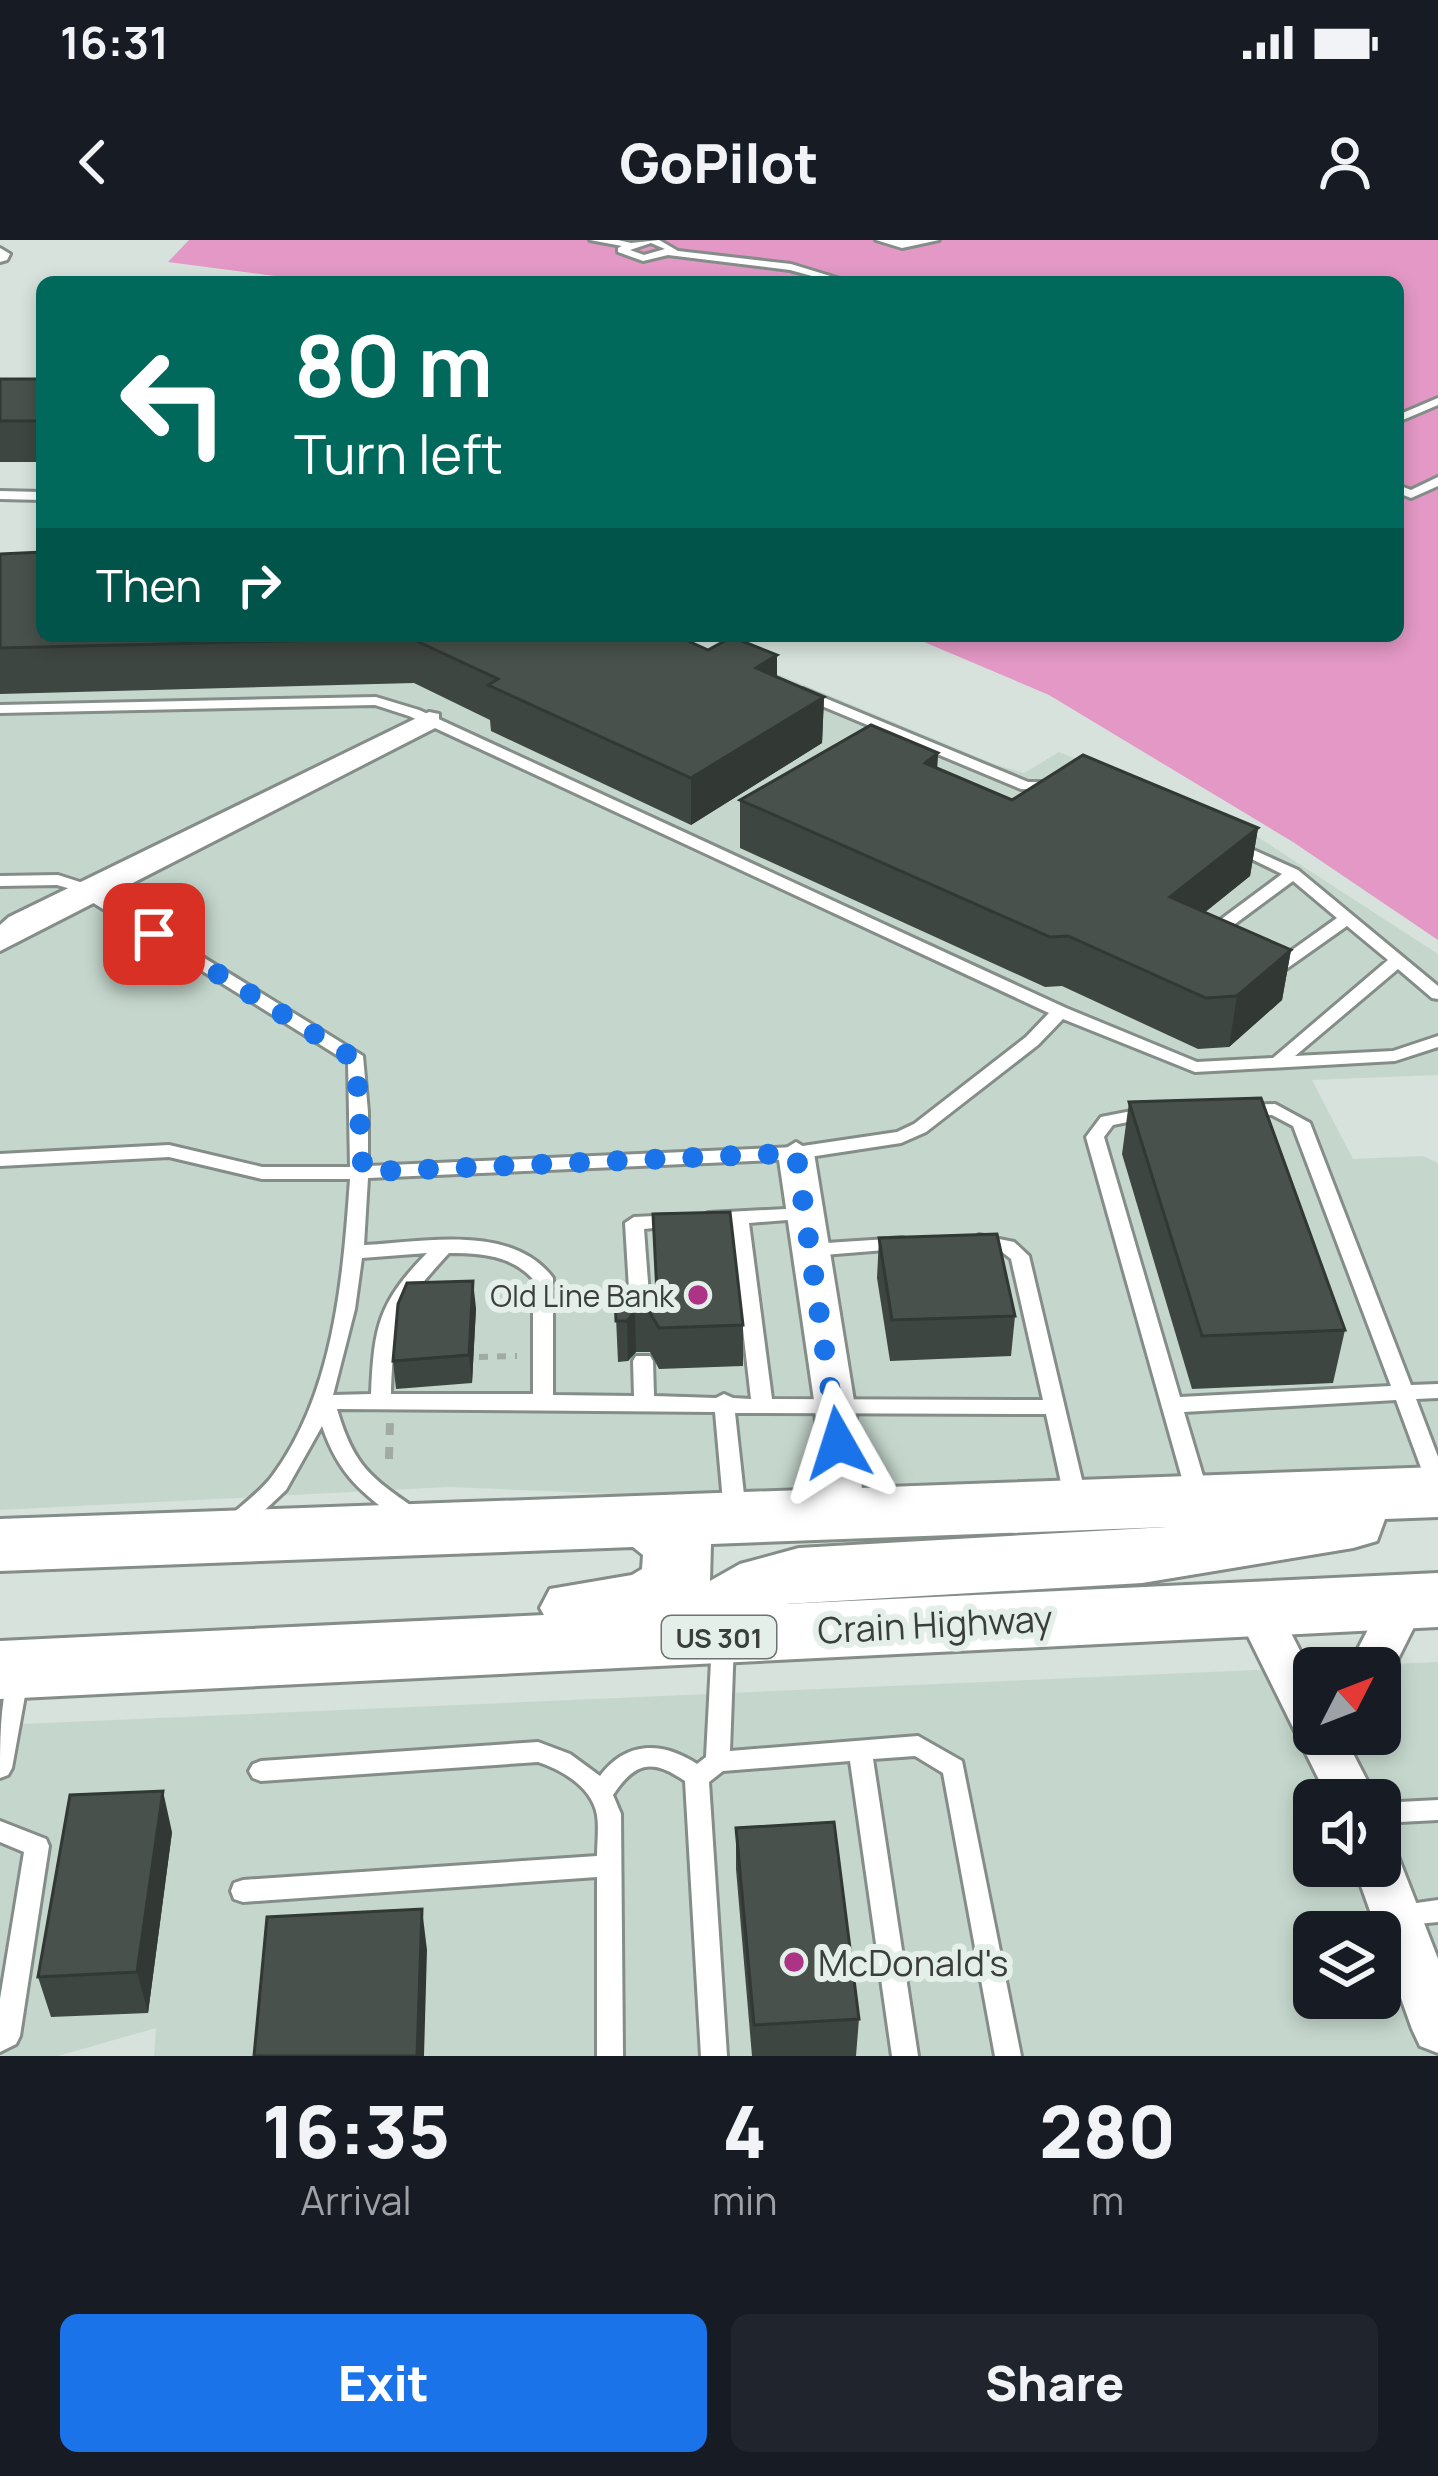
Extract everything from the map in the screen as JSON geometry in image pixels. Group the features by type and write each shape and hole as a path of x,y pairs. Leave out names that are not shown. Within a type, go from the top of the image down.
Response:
{"highway":[{"path":"0,1545 1430,1490"},
{"path":"723,1637 720,1616 734,1597 759,1584 799,1574 1142,1557 1233,1545 1381,1517 1430,1490"},
{"path":"6,1668 46,1649 645,1600 675,1583 679,1569 673,1538 646,1521"},
{"name":"Crain Highway","path":"6,1668 1421,1601"}],"street":[{"path":"0,941 20,924 429,720"},
{"path":"796,1153 835,1407 843,1514"},
{"path":"1387,1647 1421,1601"},
{"path":"1256,1606 1293,1681"},
{"path":"1396,1887 1418,1913 1438,2029"}],"lane":[{"path":"595,240 659,240 671,244 672,253"},
{"path":"881,240 902,244 934,240"},
{"path":"633,242 622,250 634,257 672,253 791,267 823,276"},
{"path":"1404,415 1438,401"},
{"path":"1404,491 1411,494 1438,481"},
{"path":"0,495 36,496"},
{"path":"796,690 1026,787 1084,786"},
{"path":"0,710 351,698 429,720 1060,1012 1195,1067 1395,1056 1438,1041"},
{"path":"1208,835 1293,873 1438,994"},
{"path":"1214,932 1293,873"},
{"path":"1,885 58,880 87,892 356,1060 363,1172 325,1402 288,1476 257,1510 213,1538"},
{"path":"1271,972 1348,918"},
{"path":"1276,1063 1398,960"},
{"path":"0,1160 169,1151 262,1173 796,1153 901,1137 920,1128 1032,1041 1060,1012"},
{"path":"1229,1110 1275,1109 1301,1123 1402,1392 1430,1490"},
{"path":"1183,1111 1121,1115 1095,1137 1199,1501"},
{"path":"740,1217 762,1402"},
{"path":"641,1335 634,1223 740,1217 808,1232 923,1243"},
{"path":"945,1241 1007,1246 1020,1256 1077,1505"},
{"path":"352,1252 504,1248 536,1264 543,1278 543,1400"},
{"path":"381,1400 384,1320 399,1291 441,1250"},
{"path":"643,1361 644,1401"},
{"path":"1171,1405 1438,1391"},
{"path":"325,1402 724,1401 835,1407 1055,1407"},
{"path":"724,1401 736,1518"},
{"path":"325,1402 352,1476 428,1529"},
{"path":"714,2056 708,1769 723,1637"},
{"path":"0,1768 6,1668"},
{"path":"602,1792 615,1770 648,1756 674,1757 708,1769 918,1747 954,1768 1008,2056"},
{"path":"860,1751 904,2056"},
{"path":"260,1771 538,1752 578,1769 602,1792 609,1814 610,2056"},
{"path":"1401,1812 1438,1810"},
{"path":"0,1831 37,1846 3,2038"},
{"path":"243,1891 610,1866"}],"path":[{"path":"479,1357 544,1355"},
{"path":"389,1460 390,1423"}],"shaded area":[{"path":"189,240 1438,240 1438,940 1293,842 1049,695 924,642 1404,642 1404,276 275,276 168,262"},
{"path":"0,582 36,628 36,642 661,642 722,651 994,764 1024,773 1059,752 1236,823 1438,954 1438,1075 1312,1080 1353,1159 1423,1156 1438,1163 1438,1467 1282,1478 689,1497 449,1487 0,1510"},
{"path":"1438,1662 1438,2056 154,2056 156,2028 58,2056 0,2056 0,1725 1293,1668 1293,1755 1401,1755 1401,1664"}],"building":[{"path":"0,379 36,379 36,421 0,421"},
{"path":"36,552 36,642 246,642 0,648 0,554"},
{"path":"419,642 690,642 708,650 723,642 744,642 777,655 756,668 824,697 691,778 488,685 498,679"},
{"path":"871,725 938,753 925,763 1012,800 1083,755 1258,828 1170,897 1291,950 1237,996 1206,998 1068,936 1050,937 740,800"},
{"path":"1261,1098 1345,1330 1202,1336 1129,1102"},
{"path":"730,1212 743,1325 659,1328 649,1311 635,1311 627,1321 616,1321 615,1295 647,1304 657,1294 653,1214"},
{"path":"997,1234 1015,1316 892,1320 879,1238"},
{"path":"473,1281 469,1355 393,1361 398,1304 407,1283"},
{"path":"163,1791 137,1972 38,1977 70,1795"},
{"name":"McDonald's","path":"834,1822 859,2019 754,2025 736,1828"},
{"path":"422,1909 417,2056 254,2056 267,1917"}],"place":[{"name":"Old Line Bank","path":"698,1295"},
{"name":"McDonald's","path":"794,1962"}],"route":[{"path":"154,934 349,1052 356,1060 363,1172 796,1153 838,1443"}]}
